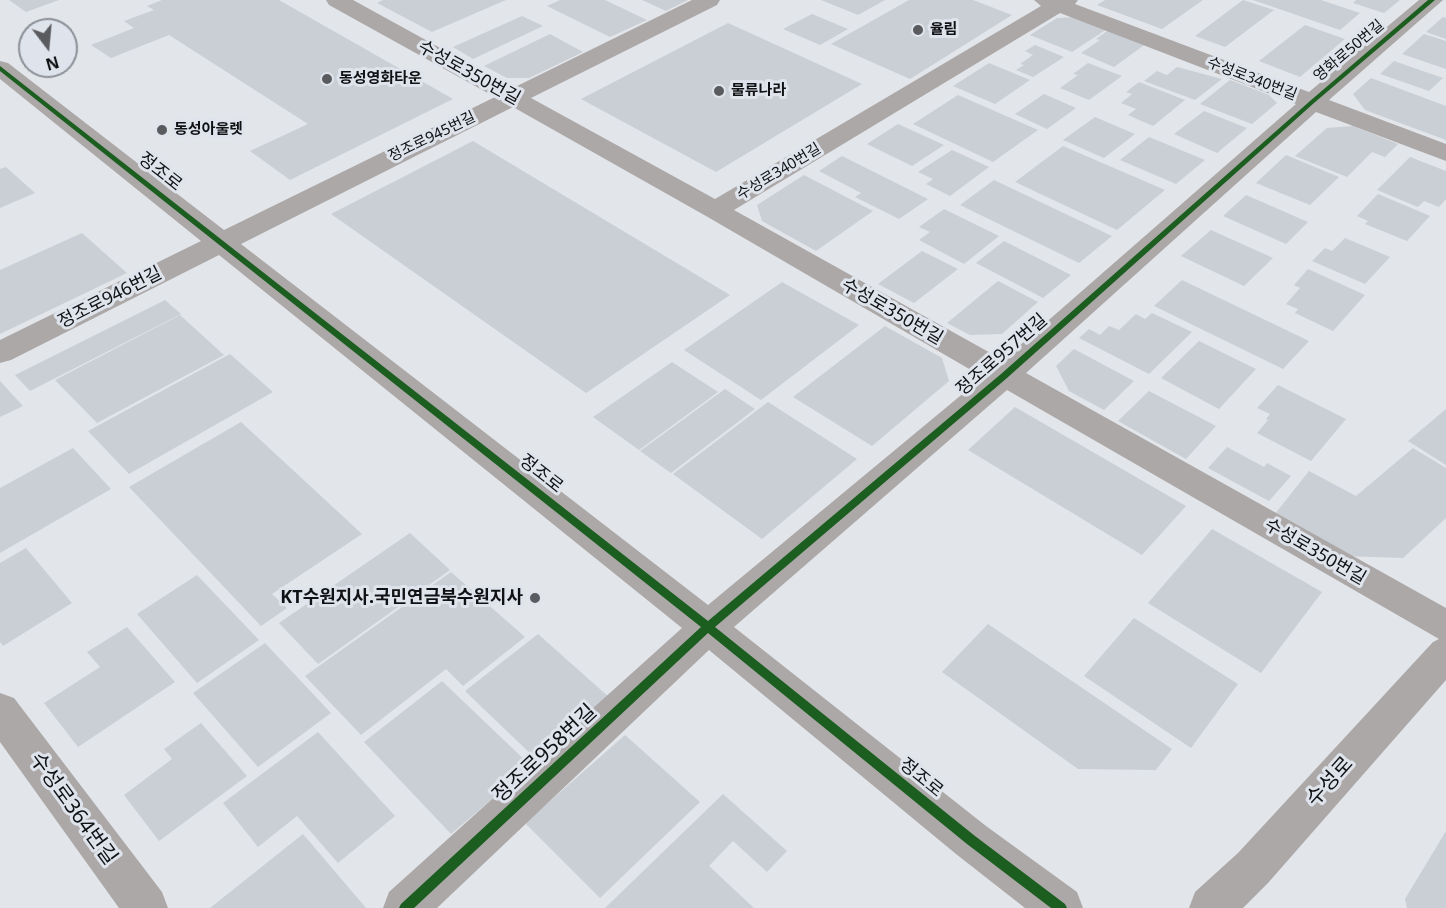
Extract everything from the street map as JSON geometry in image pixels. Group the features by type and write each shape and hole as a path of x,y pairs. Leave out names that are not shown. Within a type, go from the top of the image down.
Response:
{"street":[{"name":"정조로945번길","path":"220,243 709,0"},
{"name":"영화로50번길","path":"1312,102 1432,0"},
{"name":"수성로350번길","path":"345,1 1446,626"},
{"name":"수성로340번길","path":"715,210 1057,2 1446,153"},
{"name":"정조로","path":"0,68 708,627 971,840 1061,908"},
{"name":"정조로957번길","path":"708,627 1004,376 1312,102"},
{"name":"정조로946번길","path":"0,353 220,243"},
{"name":"정조로958번길","path":"405,908 708,627"},
{"name":"수성로","path":"1210,908 1253,868 1446,653"},
{"name":"수성로364번길","path":"0,710 146,908"}],"building":[{"path":"9,0 59,0 26,12"},
{"name":"동성영화타운","path":"162,0 279,0 453,99 290,180 250,151 308,124 169,35 111,58 91,45 134,28 124,21 154,10 147,6"},
{"path":"383,0 506,0 432,32 377,3"},
{"path":"560,0 605,0 647,20 610,37 547,6"},
{"path":"642,0 688,0 666,11"},
{"path":"821,0 885,0 858,15"},
{"path":"909,0 973,0 1012,15 910,79 831,44"},
{"path":"1105,0 1203,0 1162,29 1097,5"},
{"path":"1243,0 1274,10 1225,47 1195,36"},
{"path":"1253,0 1321,0 1360,13 1340,30"},
{"path":"1356,0 1400,0 1384,13 1353,3"},
{"path":"812,14 848,29 820,45 783,29"},
{"path":"522,16 543,26 473,59 453,47"},
{"path":"1076,17 1107,29 1072,52 1030,35 1057,18"},
{"path":"1443,17 1446,18 1446,39 1426,32"},
{"path":"728,23 862,84 716,172 581,99"},
{"path":"1305,25 1345,39 1300,77 1259,61"},
{"path":"1110,29 1147,43 1114,67 1081,53 1100,40 1096,39"},
{"path":"550,34 583,52 529,78 507,78 484,66"},
{"path":"1424,34 1446,41 1446,69 1402,54"},
{"path":"1035,45 1064,57 1033,77 1016,70 1024,65 1020,64 1033,55 1025,51"},
{"path":"1394,61 1443,78 1429,91 1380,74"},
{"path":"989,63 1030,80 995,104 953,86"},
{"path":"1088,63 1122,76 1089,100 1060,88 1078,75 1073,74"},
{"path":"1177,67 1222,79 1195,100 1144,81 1157,71 1167,75"},
{"path":"1371,78 1446,106 1446,140 1365,110 1353,94"},
{"path":"1230,80 1269,95 1277,103 1252,124 1200,104"},
{"path":"1139,82 1185,100 1153,126 1128,115 1136,109 1121,103 1132,94 1126,92"},
{"path":"1044,94 1076,108 1047,129 1015,114"},
{"path":"958,95 1038,130 993,162 913,124"},
{"path":"1204,111 1247,128 1217,153 1174,134"},
{"path":"1095,117 1135,134 1104,158 1063,140"},
{"path":"898,124 944,145 912,166 867,144"},
{"path":"1353,126 1398,144 1385,157 1372,152 1347,177 1295,156 1327,128"},
{"path":"1149,137 1205,160 1176,184 1120,160"},
{"path":"473,141 730,295 586,393 331,214"},
{"path":"1063,146 1165,190 1117,230 1015,182"},
{"path":"952,150 989,167 950,196 926,184 933,179 918,172"},
{"path":"1286,155 1339,177 1310,205 1256,183"},
{"path":"842,156 928,199 899,219 855,197 861,193 819,171"},
{"path":"1410,157 1446,171 1446,199 1439,207 1424,201 1418,207 1377,190"},
{"path":"6,167 35,193 0,208 0,169"},
{"path":"804,175 873,211 816,251 762,221 757,205"},
{"path":"994,180 1112,236 1079,263 960,205"},
{"path":"1378,194 1430,216 1407,241 1365,224 1368,221 1357,216"},
{"path":"1246,195 1308,222 1286,244 1223,216"},
{"path":"944,209 999,236 964,264 919,240 930,232 919,227"},
{"path":"1211,230 1273,258 1244,286 1181,256"},
{"path":"82,233 127,273 0,334 0,270"},
{"path":"1345,238 1390,257 1365,284 1312,261 1325,248 1332,251"},
{"path":"1004,241 1071,275 1043,298 976,263"},
{"path":"922,251 958,269 914,303 878,284"},
{"path":"1308,269 1365,295 1333,331 1295,313 1298,309 1286,304 1300,288 1294,285"},
{"path":"1182,280 1309,341 1283,369 1154,306"},
{"path":"998,281 1038,302 1002,334 970,335 947,323"},
{"path":"782,282 859,325 761,400 684,350"},
{"path":"165,300 181,314 30,391 15,375"},
{"path":"1152,313 1192,332 1149,374 1079,338 1089,329 1100,335 1109,326 1119,330 1136,314 1145,319"},
{"path":"180,315 224,355 97,423 55,380"},
{"path":"885,326 942,358 949,381 872,446 793,397"},
{"path":"1199,341 1256,369 1219,409 1161,378"},
{"path":"1074,349 1134,381 1104,410 1069,391 1056,366"},
{"path":"230,354 273,392 129,474 88,431"},
{"path":"672,362 718,392 639,450 593,417"},
{"path":"0,381 23,406 0,417"},
{"path":"1278,385 1346,419 1311,461 1257,433 1270,414 1257,408"},
{"path":"725,389 755,409 671,473 640,451"},
{"path":"1149,391 1216,426 1186,459 1118,421"},
{"path":"768,402 857,459 762,539 673,474"},
{"path":"1015,407 1186,506 1142,555 968,450"},
{"path":"1446,409 1446,465 1408,441"},
{"path":"241,422 362,534 272,594 287,608 261,626 129,487"},
{"path":"1227,447 1264,467 1267,463 1291,476 1269,501 1208,468"},
{"path":"73,448 111,489 0,553 0,488"},
{"path":"1413,448 1446,468 1446,518 1403,558 1343,556 1275,514 1309,471 1356,496"},
{"path":"1212,529 1322,592 1261,673 1148,603"},
{"path":"410,533 450,570 318,664 279,623"},
{"path":"26,548 72,603 3,646 0,642 0,563"},
{"path":"451,572 525,637 463,686 446,669 361,735 305,676"},
{"path":"197,575 259,640 197,683 137,614"},
{"path":"1134,618 1238,684 1191,748 1084,676"},
{"path":"988,624 1172,749 1156,770 1078,769 942,672"},
{"path":"127,627 175,682 78,747 44,703 100,667 87,652"},
{"path":"538,634 610,698 537,760 465,691"},
{"path":"265,643 331,713 258,767 193,693"},
{"path":"442,681 531,766 451,834 364,742"},
{"path":"201,723 247,776 159,841 124,795 172,759 164,749"},
{"path":"318,732 395,816 338,863 297,816 258,847 223,803"},
{"path":"625,735 700,802 600,898 525,823"},
{"path":"723,794 787,851 767,872 733,841 709,866 754,908 605,908"},
{"path":"1446,831 1446,908 1407,908 1405,899"},
{"path":"303,834 366,908 210,908"}],"cycle path":[{"path":"405,908 708,627 1004,376 1312,102 1432,0"},
{"path":"0,68 708,627 971,840 1061,908"}],"place":[{"name":"율림","path":"918,30"},
{"name":"동성영화타운","path":"327,79"},
{"name":"물류나라","path":"719,91"},
{"name":"동성아울렛","path":"162,130"},
{"name":"KT수원지사.국민연금북수원지사","path":"535,598"}]}
